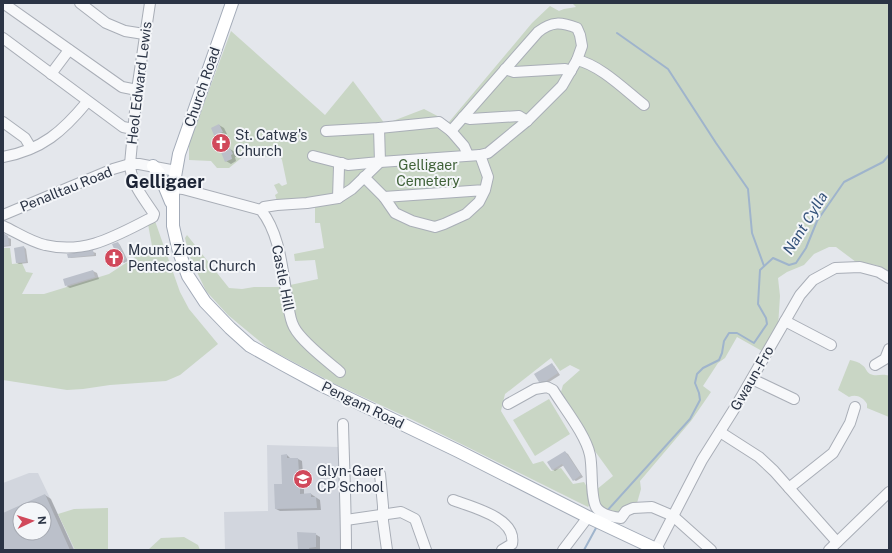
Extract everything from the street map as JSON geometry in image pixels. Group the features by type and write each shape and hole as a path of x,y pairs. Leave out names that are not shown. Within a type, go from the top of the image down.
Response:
{"main road":[{"name":"Church Road","path":"176,171 185,136 232,3"},
{"path":"153,166 159,173 172,207"},
{"name":"Pengam Road","path":"176,171 172,207 174,226 180,252 188,276 205,302 250,346 321,385 657,550"}],"street":[{"path":"3,3 122,87 137,90"},
{"path":"80,3 106,22 126,31 144,34"},
{"name":"Heol Edward Lewis","path":"3,226 44,245 74,248 103,241 153,217 154,214 130,175 137,90 144,34 150,3"},
{"path":"313,156 348,165 488,153 527,121 562,86 577,60 582,46 577,28 560,23 550,24 538,32 451,131"},
{"path":"3,38 87,102 123,127 133,129"},
{"path":"51,74 69,50"},
{"path":"577,60 586,62 598,69 644,105"},
{"path":"505,69 514,72 565,69 571,70"},
{"path":"3,157 31,148 49,140 70,122 87,102"},
{"path":"463,117 470,119 519,116 527,121"},
{"path":"3,122 24,138 31,148"},
{"path":"326,130 379,128 439,122 451,131 464,146 468,155"},
{"path":"173,188 261,210 264,207 277,204 307,203 338,198 352,189 380,162 379,128"},
{"path":"364,177 384,197 395,213 412,221 435,227 466,214 479,202 485,190 488,177 480,154"},
{"path":"338,198 339,167 342,163"},
{"name":"Penalltau Road","path":"3,215 113,169 130,164 153,166 176,171"},
{"path":"384,197 485,190"},
{"name":"Castle Hill","path":"261,210 266,216 276,238 294,328 305,341 340,372"},
{"name":"Gwaun-Fro","path":"657,550 702,460 752,379 800,295 813,280 835,268 860,267 879,272 889,278"},
{"path":"785,321 831,344"},
{"path":"875,365 885,360 889,349"},
{"path":"752,379 794,400"},
{"path":"508,404 535,389 547,387 553,390 582,436 590,453 593,497 596,508 610,516 621,518 626,511 634,508 652,507 673,516 711,550"},
{"path":"789,488 833,453 850,423 855,407"},
{"path":"343,424 346,550"},
{"path":"720,432 759,457 774,471 837,542"},
{"path":"380,474 383,506 382,514 387,550"},
{"path":"829,550 889,492"},
{"path":"453,500 496,516 508,526 514,537 512,544 502,550"},
{"path":"346,520 401,512 415,519 426,550"},
{"path":"563,550 588,517"}],"shaded area":[{"name":"Glyn-Gaer CP School","path":"267,445 339,447 342,550 225,550 224,512 268,511"},
{"path":"29,473 38,473 51,501 12,501 12,541 52,541 52,502 75,550 3,550 3,483"}],"green space":[{"name":"Gelligaer Cemetery","path":"572,3 889,3 889,272 876,265 856,262 836,247 829,247 814,254 804,265 787,272 778,278 780,296 778,327 762,351 737,337 725,358 718,363 703,386 711,392 691,421 640,481 641,489 637,503 626,507 617,513 608,513 600,506 596,490 613,476 589,443 573,411 561,392 563,385 580,370 570,365 560,371 551,358 505,394 501,411 533,464 543,461 551,471 561,468 573,484 584,482 590,492 591,503 588,507 413,420 335,384 269,349 228,315 206,291 189,255 185,238 187,235 229,288 242,289 254,287 281,287 318,279 315,260 295,261 294,254 324,248 320,223 315,223 315,206 277,201 275,195 278,193 274,185 279,183 282,186 287,184 282,160 278,153 270,158 250,151 229,168 217,168 211,161 189,160 189,144 231,31 325,115 353,81 385,124 424,109 449,122 532,23 550,6 559,11 576,7"},
{"path":"155,221 180,292 189,309 218,344 180,375 166,381 67,390 3,380 3,248 10,248 12,264 22,263 26,272 33,273 22,294 44,294 109,274 152,246 148,224"},
{"path":"850,360 861,364 870,374 889,376 889,417 867,408 867,404 861,398 857,396 849,397 838,390"},
{"path":"549,399 570,434 535,456 513,420"},
{"path":"108,508 108,550 75,550 58,514 74,509"},
{"path":"184,537 198,545 200,550 148,550 161,538"}],"building":[{"name":"St. Catwg's Church","path":"219,124 223,132 220,133 227,149 230,148 233,154 231,155 232,159 225,162 211,128"},
{"path":"3,233 8,236 9,245 3,246"},
{"path":"118,242 126,259 120,262 112,244"},
{"path":"24,246 26,262 16,263 14,248"},
{"path":"93,250 94,255 68,258 67,254"},
{"path":"93,270 95,277 65,286 63,279"},
{"path":"552,363 558,373 546,381 539,382 534,374"},
{"path":"565,451 581,475 573,481 562,464 552,470 547,462"},
{"path":"287,454 287,458 298,458 299,472 295,473 296,485 300,485 300,494 311,493 311,497 316,497 317,508 275,509 274,484 282,484 281,455"},
{"path":"45,494 48,501 30,501"},
{"path":"12,509 12,541 52,541 52,510 70,550 3,550 3,513"},
{"path":"297,532 316,533 316,547 309,548 310,550 298,550"}],"waterway":[{"path":"617,33 668,69 748,189 752,233 764,266"},
{"name":"Nant Cylla","path":"606,512 690,419 700,400 695,383 697,374 703,368 719,360 724,341 729,333 737,333 754,343 767,324 766,318 758,304 760,270 773,258 789,265 796,263 806,248 817,221 844,182 883,162 889,155"},
{"name":"Nant Cylla","path":"584,550 596,528"}],"place":[{"name":"St. Catwg's Church","path":"221,143"},
{"name":"Mount Zion Pentecostal Church","path":"114,258"},
{"name":"Glyn-Gaer CP School","path":"303,479"}],"district":[{"name":"Gelligaer","path":"165,181"}]}
